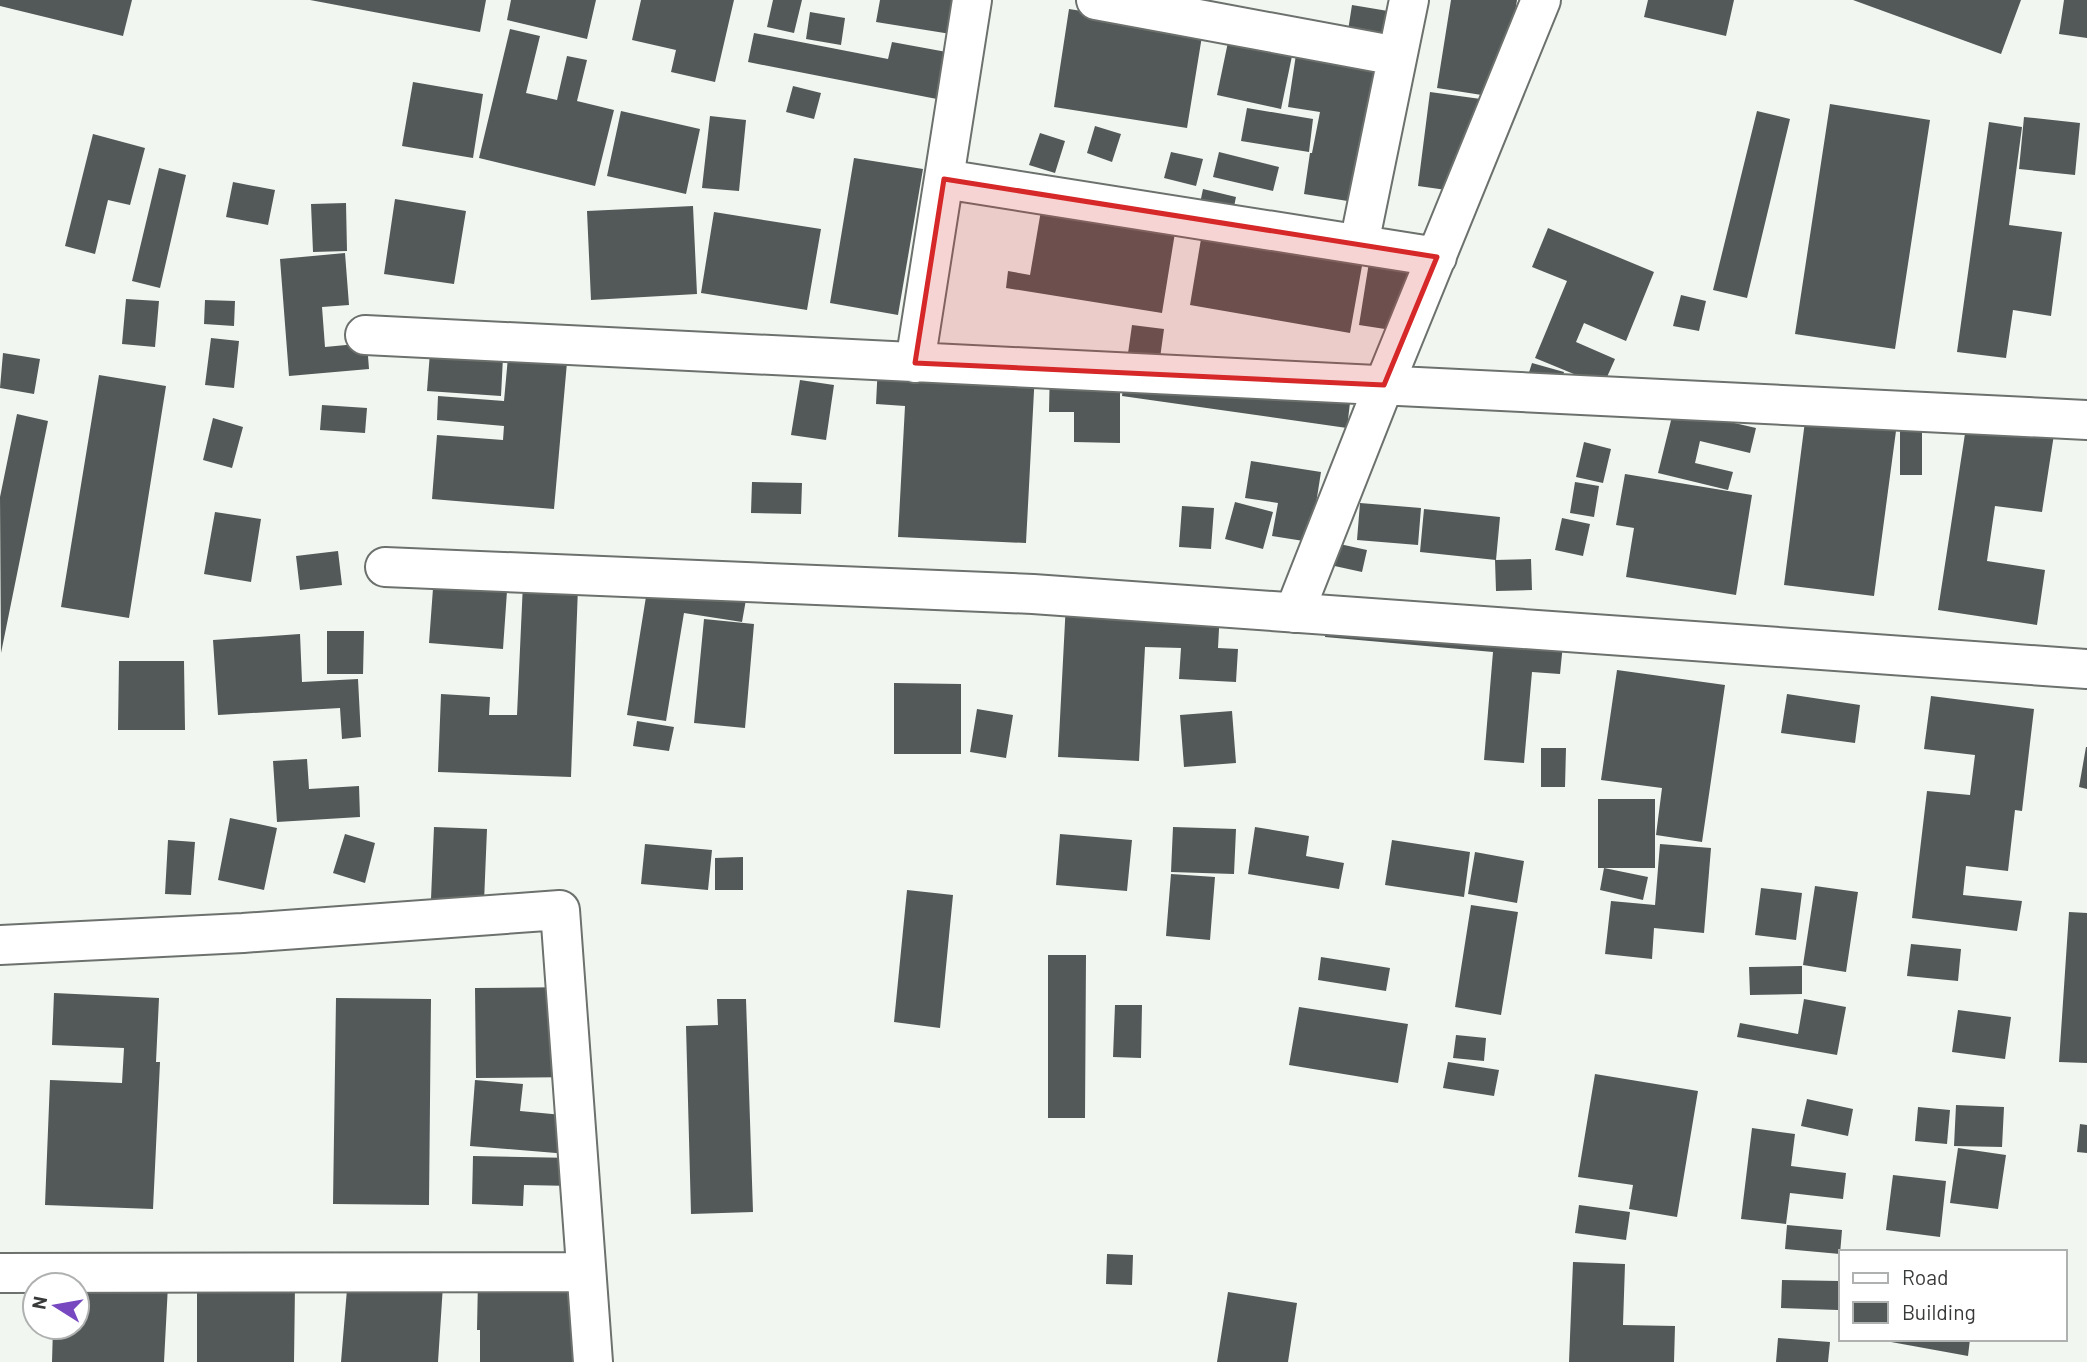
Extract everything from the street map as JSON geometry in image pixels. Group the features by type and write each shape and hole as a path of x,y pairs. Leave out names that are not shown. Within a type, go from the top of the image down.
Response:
{"street":[{"path":"915,363 972,0"},
{"path":"1096,0 1397,56"},
{"path":"1359,244 1409,0"},
{"path":"1294,613 1541,0"},
{"path":"944,179 1437,257"},
{"path":"365,335 2087,420"},
{"path":"384,567 1033,594 2087,669"},
{"path":"0,945 243,933 560,910 593,1362"},
{"path":"0,1273 586,1272"}],"highlighted area":[{"path":"944,179 1437,257 1384,385 915,363"}],"building":[{"path":"0,0 132,0 123,36 0,6"},
{"path":"310,0 486,0 480,32"},
{"path":"511,0 596,0 587,39 507,20"},
{"path":"641,0 734,0 715,82 671,72 676,50 632,40"},
{"path":"773,0 802,0 794,33 767,27"},
{"path":"880,0 963,0 957,35 876,22"},
{"path":"1451,0 1517,0 1501,98 1437,88"},
{"path":"1648,0 1734,0 1726,36 1644,17"},
{"path":"1853,0 2021,0 2001,54"},
{"path":"2064,0 2087,0 2087,38 2059,34"},
{"path":"1352,5 1400,13 1395,46 1347,37"},
{"path":"1069,9 1203,30 1187,128 1054,107"},
{"path":"810,12 845,18 841,45 806,39"},
{"path":"510,29 540,36 526,93 557,100 567,56 587,60 577,101 614,110 595,186 479,158"},
{"path":"754,33 888,59 892,42 952,53 942,100 748,62"},
{"path":"1228,42 1292,56 1281,109 1217,95"},
{"path":"1297,48 1383,61 1360,203 1304,194 1320,112 1288,107"},
{"path":"413,82 483,94 473,158 402,146"},
{"path":"793,86 821,93 814,119 786,112"},
{"path":"1430,92 1488,100 1475,194 1418,186"},
{"path":"1830,104 1930,120 1895,349 1795,334"},
{"path":"1247,108 1313,119 1309,152 1241,141"},
{"path":"621,111 700,129 686,194 607,176"},
{"path":"1757,111 1790,119 1747,298 1713,290"},
{"path":"710,116 746,120 739,191 702,188"},
{"path":"2024,117 2080,123 2075,175 2019,169"},
{"path":"1989,122 2022,127 2009,225 2062,232 2051,316 2013,310 2006,358 1957,352"},
{"path":"1095,126 1121,134 1112,162 1087,153"},
{"path":"1040,133 1065,141 1055,173 1029,165"},
{"path":"93,134 145,148 130,205 108,200 95,254 65,246"},
{"path":"1171,152 1203,159 1196,186 1164,178"},
{"path":"1219,152 1279,167 1273,191 1213,177"},
{"path":"854,158 923,169 898,315 830,303"},
{"path":"159,168 186,175 160,288 132,281"},
{"path":"233,182 275,190 268,225 226,217"},
{"path":"1045,187 1179,208 1162,313 1006,288 1008,271 1030,275"},
{"path":"1203,189 1236,197 1231,221 1198,213"},
{"path":"395,199 466,211 454,284 384,274"},
{"path":"346,203 347,251 313,252 311,204"},
{"path":"693,206 697,294 591,300 587,211"},
{"path":"714,212 821,229 807,310 701,293"},
{"path":"1204,221 1365,249 1350,333 1190,305"},
{"path":"1548,228 1654,272 1626,341 1584,323 1576,342 1615,359 1603,386 1535,358 1567,281 1532,267"},
{"path":"1374,231 1434,284 1406,279 1398,331 1359,325"},
{"path":"345,253 349,305 322,307 325,347 367,343 369,369 289,376 280,259"},
{"path":"1681,295 1706,301 1699,331 1673,326"},
{"path":"126,299 159,301 155,347 122,344"},
{"path":"205,300 235,301 234,326 204,324"},
{"path":"1132,325 1164,329 1160,358 1352,386 1347,428 1122,396"},
{"path":"211,338 239,341 234,388 205,385"},
{"path":"509,346 568,351 554,509 432,499 437,435 503,440 504,426 437,420 438,396 504,401"},
{"path":"430,352 503,357 501,396 427,391"},
{"path":"3,353 40,359 34,394 0,388"},
{"path":"1532,363 1564,372 1557,395 1525,385"},
{"path":"878,364 1035,372 1026,543 898,537 905,406 876,404"},
{"path":"1050,364 1120,365 1120,443 1074,442 1074,412 1049,412"},
{"path":"99,375 166,386 129,618 61,607"},
{"path":"800,380 834,385 826,440 791,435"},
{"path":"1680,384 1704,416 1756,428 1750,453 1700,441 1695,463 1733,472 1728,490 1658,473"},
{"path":"1809,390 1900,401 1874,596 1784,585"},
{"path":"1970,401 2057,415 2042,512 1995,506 1987,561 2045,570 2037,625 1938,610"},
{"path":"322,405 367,408 365,433 320,430"},
{"path":"1900,410 1922,410 1922,475 1900,475"},
{"path":"17,414 48,421 1,653 0,497"},
{"path":"213,418 243,427 232,468 203,460"},
{"path":"1584,442 1611,449 1603,483 1576,477"},
{"path":"1251,461 1321,472 1310,542 1272,536 1278,503 1245,498"},
{"path":"1625,474 1752,495 1736,595 1626,577 1634,528 1616,525"},
{"path":"752,482 802,483 801,514 751,513"},
{"path":"1575,482 1599,486 1594,517 1570,513"},
{"path":"1235,502 1273,512 1263,549 1225,539"},
{"path":"1360,503 1421,508 1418,545 1357,540"},
{"path":"1182,506 1214,508 1211,549 1179,547"},
{"path":"1424,509 1500,517 1496,560 1420,552"},
{"path":"215,512 261,519 251,582 204,574"},
{"path":"1562,518 1590,524 1583,556 1555,550"},
{"path":"1335,543 1367,550 1362,572 1330,565"},
{"path":"338,551 342,585 300,590 296,556"},
{"path":"1531,559 1532,590 1496,591 1495,560"},
{"path":"579,560 571,777 438,772 441,694 490,697 489,715 517,715 523,583"},
{"path":"435,561 507,591 503,649 429,643"},
{"path":"649,578 747,594 742,622 684,613 666,721 627,715"},
{"path":"1067,583 1221,591 1218,648 1238,649 1236,682 1179,679 1181,648 1145,647 1139,761 1058,757"},
{"path":"1328,604 1565,624 1560,674 1532,672 1524,763 1484,760 1493,652 1325,637"},
{"path":"704,619 754,624 745,728 694,723"},
{"path":"327,631 364,631 363,674 327,674"},
{"path":"300,634 302,682 358,679 361,737 342,739 340,708 218,715 213,640"},
{"path":"119,661 184,661 185,730 118,730"},
{"path":"1617,670 1725,685 1702,842 1656,835 1662,788 1601,780"},
{"path":"894,683 961,684 961,754 894,754"},
{"path":"1787,694 1860,705 1855,743 1781,733"},
{"path":"1931,696 2034,709 2022,811 2015,810 2008,871 1966,866 1963,895 2022,901 2017,931 1912,918 1927,791 1970,795 1975,755 1924,749"},
{"path":"977,709 1013,715 1006,758 970,752"},
{"path":"1232,711 1236,763 1184,767 1180,715"},
{"path":"637,721 674,727 669,751 633,746"},
{"path":"2087,747 2087,789 2079,787"},
{"path":"1541,748 1566,748 1565,787 1541,787"},
{"path":"307,759 309,789 359,786 360,817 277,822 273,761"},
{"path":"1598,799 1655,799 1655,868 1598,868"},
{"path":"230,818 277,828 264,890 218,880"},
{"path":"434,827 487,829 484,902 431,899"},
{"path":"1173,827 1236,829 1234,874 1171,872"},
{"path":"1255,827 1309,836 1306,856 1344,863 1339,889 1248,874"},
{"path":"345,834 375,843 365,883 333,873"},
{"path":"1060,834 1132,840 1127,891 1056,885"},
{"path":"168,840 195,842 191,895 165,894"},
{"path":"1392,840 1470,852 1464,897 1385,885"},
{"path":"645,844 712,850 708,890 641,884"},
{"path":"1660,844 1711,848 1704,933 1654,928 1652,959 1605,954 1611,901 1655,905"},
{"path":"1475,852 1524,861 1517,903 1468,894"},
{"path":"743,857 743,890 715,890 715,858"},
{"path":"1604,868 1648,877 1643,900 1600,890"},
{"path":"1171,874 1215,877 1210,940 1166,936"},
{"path":"1815,886 1858,892 1846,972 1803,965"},
{"path":"1761,888 1802,893 1796,940 1755,935"},
{"path":"907,890 953,895 940,1028 894,1022"},
{"path":"1471,905 1518,912 1501,1015 1455,1007"},
{"path":"2069,912 2087,913 2087,1063 2059,1062"},
{"path":"1911,944 1961,949 1958,981 1907,976"},
{"path":"1048,955 1086,955 1085,1118 1048,1118"},
{"path":"1321,957 1390,968 1386,991 1318,980"},
{"path":"1802,966 1802,994 1750,995 1749,967"},
{"path":"580,987 580,1077 476,1078 475,988"},
{"path":"54,993 159,998 156,1062 160,1062 153,1209 45,1205 50,1080 122,1083 124,1048 52,1045"},
{"path":"336,998 431,999 429,1205 333,1204"},
{"path":"717,999 746,999 753,1212 691,1214 686,1026 718,1025"},
{"path":"1804,999 1846,1007 1837,1055 1737,1037 1740,1023 1798,1034"},
{"path":"1115,1005 1142,1005 1141,1058 1113,1057"},
{"path":"1299,1007 1408,1024 1398,1083 1289,1065"},
{"path":"1958,1010 2011,1017 2005,1059 1952,1052"},
{"path":"1456,1035 1486,1038 1484,1061 1453,1058"},
{"path":"1448,1062 1499,1070 1494,1096 1443,1088"},
{"path":"1595,1074 1698,1091 1677,1217 1629,1209 1633,1185 1578,1177"},
{"path":"475,1080 523,1084 520,1111 584,1117 580,1155 470,1146"},
{"path":"1807,1099 1853,1109 1848,1136 1801,1126"},
{"path":"1956,1105 2004,1107 2002,1147 1954,1146"},
{"path":"1918,1107 1950,1110 1947,1144 1915,1141"},
{"path":"2080,1124 2087,1125 2087,1153 2077,1152"},
{"path":"1752,1128 1795,1134 1791,1166 1846,1173 1843,1199 1790,1193 1786,1224 1741,1219"},
{"path":"1958,1148 2006,1155 1998,1209 1950,1203"},
{"path":"473,1156 574,1158 573,1186 524,1185 523,1206 472,1204"},
{"path":"1893,1175 1946,1181 1940,1237 1886,1230"},
{"path":"1579,1205 1630,1212 1626,1240 1575,1233"},
{"path":"1787,1225 1842,1230 1839,1254 1785,1249"},
{"path":"1107,1254 1133,1255 1132,1285 1106,1284"},
{"path":"1573,1262 1625,1264 1623,1325 1675,1326 1674,1362 1569,1362"},
{"path":"348,1277 443,1285 438,1362 341,1362"},
{"path":"478,1278 583,1280 581,1362 480,1362 480,1330 477,1330"},
{"path":"1782,1280 1839,1281 1838,1310 1781,1308"},
{"path":"91,1285 168,1285 164,1362 52,1362 53,1341 91,1341"},
{"path":"197,1285 295,1285 294,1362 197,1362"},
{"path":"1228,1292 1297,1303 1288,1362 1217,1362"},
{"path":"1778,1338 1830,1342 1828,1362 1776,1362"},
{"path":"1891,1341 1970,1341 1968,1356"}]}
